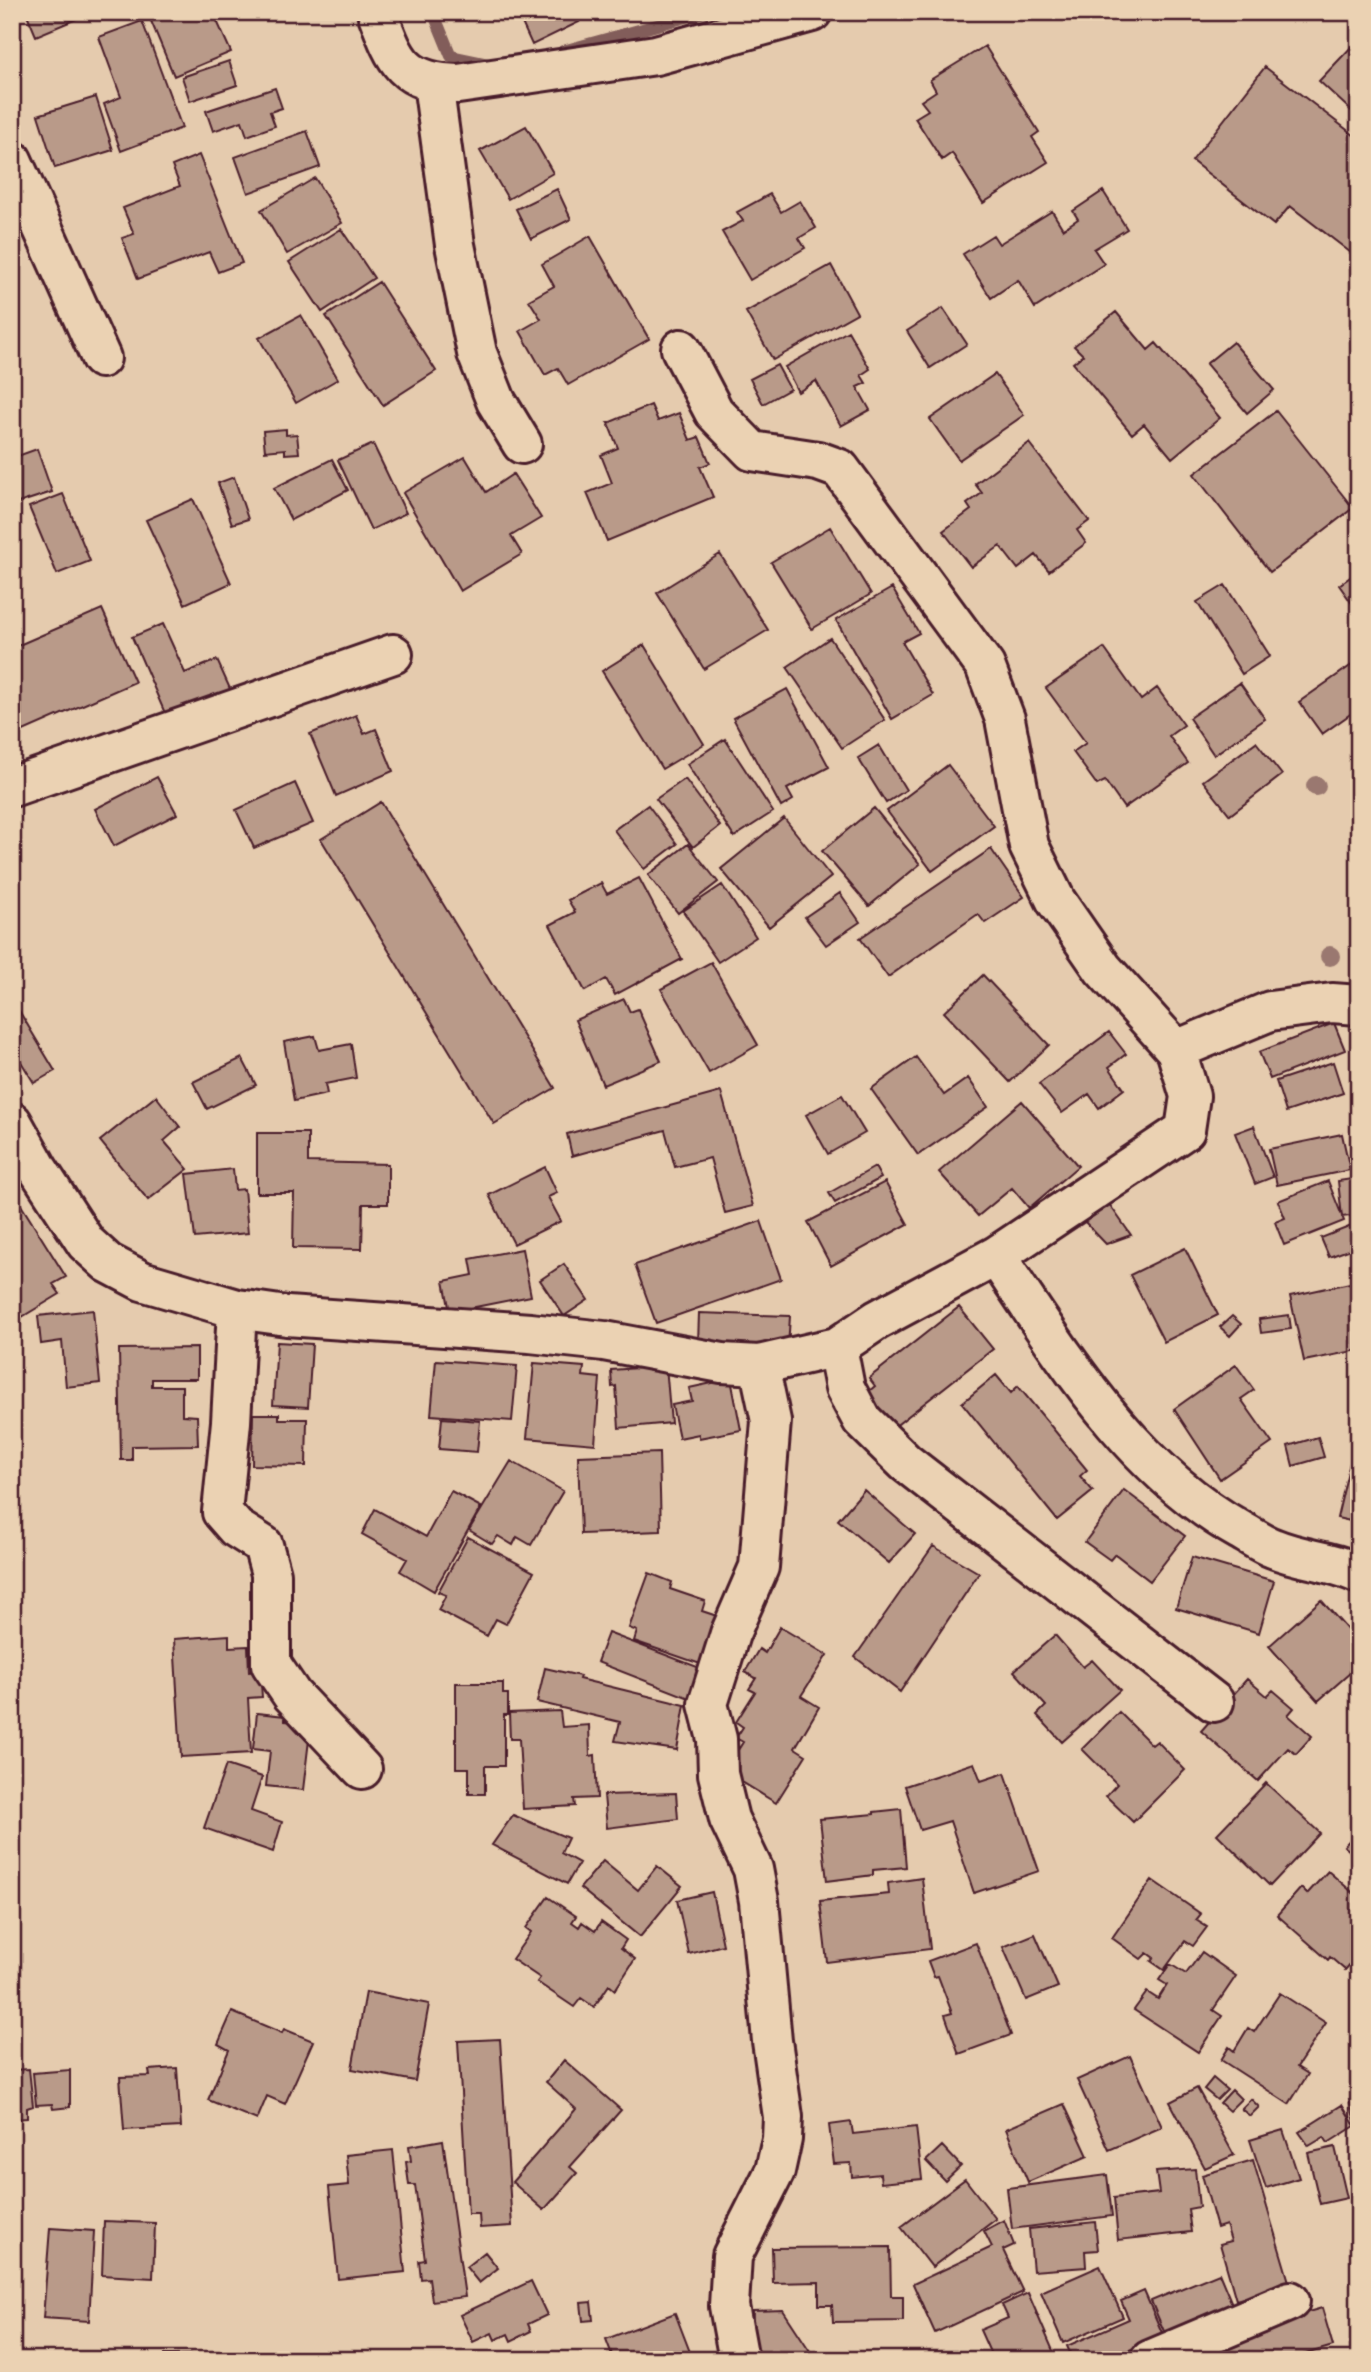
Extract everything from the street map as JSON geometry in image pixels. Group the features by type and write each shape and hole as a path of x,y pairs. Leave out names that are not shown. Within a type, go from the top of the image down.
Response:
{"street":[{"path":"377,12 391,49 407,71 433,83 458,84 656,55 812,12"},
{"path":"433,83 455,245 477,354 496,401 523,444"},
{"path":"12,160 101,358"},
{"path":"12,1122 38,1169 86,1243 108,1263 142,1281 237,1309 335,1321 604,1341 711,1361 759,1365 837,1347 877,1320 996,1256 1185,1130 1190,1096 1177,1050 1103,969 1056,901 1029,846 1005,719 985,666 840,469 818,461 752,451 714,412 681,349"},
{"path":"12,788 393,654"},
{"path":"1177,1050 1270,1011 1332,1003 1359,1005"},
{"path":"996,1256 1064,1358 1132,1444 1173,1484 1212,1514 1273,1549 1343,1566 1359,1574"},
{"path":"237,1309 231,1422 222,1512 236,1528 263,1545 271,1574 271,1664 292,1695 362,1769"},
{"path":"837,1347 845,1388 862,1420 905,1463 1214,1702"},
{"path":"739,2360 729,2306 732,2256 775,2171 783,2117 772,2041 760,1901 753,1869 729,1819 723,1797 718,1774 716,1739 708,1704 730,1634 759,1567 771,1420 759,1365"},
{"path":"1150,2360 1290,2301"}],"building":[{"path":"26,12 93,12 36,36"},
{"path":"173,12 213,12 231,52 174,76 151,21"},
{"path":"517,12 574,12 579,22 532,45"},
{"path":"142,21 182,128 121,151 104,104 121,97 99,37"},
{"path":"1356,42 1359,45 1359,118 1319,81"},
{"path":"985,46 1039,132 1032,137 1048,162 983,203 952,153 942,160 915,118 928,110 921,101 936,91 930,80"},
{"path":"229,61 237,85 190,101 182,77"},
{"path":"1265,67 1359,139 1359,259 1290,206 1274,225 1192,161"},
{"path":"275,88 282,108 270,112 275,126 247,136 242,121 213,131 206,111"},
{"path":"96,97 113,150 55,168 38,115"},
{"path":"526,126 553,173 508,199 480,151"},
{"path":"307,131 320,167 248,193 235,157"},
{"path":"199,155 242,263 218,272 209,252 138,279 122,238 134,234 123,208 180,186 172,166"},
{"path":"315,178 342,223 287,254 261,210"},
{"path":"557,189 571,219 531,239 516,209"},
{"path":"1103,191 1127,229 1094,249 1104,264 1035,308 1018,280 991,298 963,254 993,235 999,244 1052,211 1063,229 1078,219 1073,211"},
{"path":"770,194 781,212 800,201 816,228 799,238 805,248 750,280 722,232 743,221 737,212"},
{"path":"341,229 374,278 322,312 289,262"},
{"path":"590,236 649,339 568,385 558,368 545,375 520,331 541,319 529,300 554,286 542,264"},
{"path":"831,265 857,313 773,360 746,312"},
{"path":"379,282 436,371 383,405 326,316"},
{"path":"943,308 967,344 930,368 907,331"},
{"path":"1116,312 1148,350 1156,343 1220,418 1172,458 1144,424 1132,434 1073,363 1083,355 1074,346"},
{"path":"301,315 338,379 296,403 259,338"},
{"path":"848,331 870,369 861,375 866,383 857,387 870,410 841,426 816,381 798,392 785,367"},
{"path":"1233,342 1274,390 1247,413 1206,364"},
{"path":"777,365 790,389 763,404 750,379"},
{"path":"995,374 1024,415 959,460 930,419"},
{"path":"651,405 658,421 679,413 690,440 699,437 710,463 700,467 713,497 607,541 587,493 612,483 601,455 618,448 608,423"},
{"path":"1276,411 1353,508 1270,572 1194,474"},
{"path":"286,429 286,435 297,434 299,453 285,454 285,449 265,451 263,431"},
{"path":"1029,443 1089,521 1077,530 1086,543 1049,571 1036,555 1018,569 1000,546 971,567 943,531 971,510 967,504 982,493 975,484"},
{"path":"373,444 406,513 371,530 338,460"},
{"path":"37,449 52,492 12,505 12,458"},
{"path":"465,457 486,492 513,474 541,518 511,536 522,554 460,591 403,493"},
{"path":"332,459 348,490 291,520 274,488"},
{"path":"234,477 248,519 232,524 218,483"},
{"path":"63,494 90,561 57,574 29,507"},
{"path":"193,499 231,583 185,604 146,520"},
{"path":"830,527 871,594 812,629 771,562"},
{"path":"720,554 768,630 704,669 657,593"},
{"path":"1359,571 1359,612 1358,612 1339,585"},
{"path":"1225,585 1270,656 1242,674 1197,602"},
{"path":"892,588 919,633 902,642 933,695 892,719 836,620"},
{"path":"102,609 135,682 12,736 12,648"},
{"path":"163,624 185,673 217,660 231,691 167,718 132,637"},
{"path":"830,638 885,720 842,748 787,667"},
{"path":"644,645 704,744 662,769 602,671"},
{"path":"1104,648 1141,700 1157,688 1184,725 1169,736 1188,763 1124,808 1105,781 1097,785 1073,752 1086,743 1046,688"},
{"path":"1359,660 1359,708 1322,734 1299,702"},
{"path":"1240,683 1265,719 1214,755 1189,718"},
{"path":"787,689 829,767 787,789 793,800 781,807 733,718"},
{"path":"356,715 364,734 376,729 393,771 336,796 310,734"},
{"path":"725,739 773,812 734,837 687,764"},
{"path":"1256,742 1282,775 1230,815 1203,781"},
{"path":"879,745 906,790 886,803 858,758"},
{"path":"948,765 994,826 932,871 887,811"},
{"path":"157,777 177,814 114,846 95,809"},
{"path":"685,779 720,826 693,847 656,799"},
{"path":"295,783 313,823 254,848 236,810"},
{"path":"381,802 555,1088 494,1124 321,839"},
{"path":"648,805 677,844 644,869 614,830"},
{"path":"874,808 920,864 869,906 822,851"},
{"path":"784,818 831,877 769,927 721,869"},
{"path":"688,844 718,882 678,913 648,875"},
{"path":"991,849 1024,897 985,923 978,914 888,977 860,938"},
{"path":"639,878 682,959 615,995 606,979 585,991 550,925 575,912 568,900 601,883 607,894"},
{"path":"722,885 756,937 718,962 683,911"},
{"path":"840,893 860,922 826,945 805,917"},
{"path":"711,962 758,1045 709,1073 661,989"},
{"path":"983,975 1049,1045 1010,1082 944,1012"},
{"path":"12,999 55,1071 34,1083 12,1047"},
{"path":"624,999 630,1012 638,1009 661,1061 603,1085 575,1020"},
{"path":"1334,1023 1345,1050 1270,1079 1259,1052"},
{"path":"1109,1032 1126,1054 1109,1067 1124,1089 1099,1108 1089,1094 1062,1113 1039,1084"},
{"path":"315,1036 319,1050 351,1044 356,1078 325,1084 327,1094 294,1101 284,1042"},
{"path":"916,1057 944,1095 968,1078 988,1107 918,1155 871,1089"},
{"path":"242,1058 256,1085 207,1109 193,1082"},
{"path":"1333,1062 1343,1093 1286,1112 1276,1081"},
{"path":"721,1092 753,1206 725,1213 710,1158 675,1167 665,1130 572,1156 567,1134"},
{"path":"842,1095 865,1133 828,1154 806,1115"},
{"path":"156,1096 180,1127 164,1141 188,1169 148,1200 100,1141"},
{"path":"1022,1101 1078,1166 1029,1208 1012,1188 978,1216 939,1172"},
{"path":"1254,1126 1273,1177 1255,1184 1235,1133"},
{"path":"257,1133 308,1133 308,1162 388,1164 388,1204 363,1204 362,1249 293,1248 294,1193 257,1193"},
{"path":"1342,1134 1350,1170 1277,1185 1269,1149"},
{"path":"545,1167 557,1193 548,1197 561,1221 514,1244 489,1195"},
{"path":"875,1167 881,1178 835,1203 829,1193"},
{"path":"233,1169 235,1190 244,1189 248,1233 195,1238 187,1174"},
{"path":"1359,1178 1359,1215 1342,1217 1338,1181"},
{"path":"1328,1181 1344,1221 1284,1245 1275,1222 1285,1218 1278,1201"},
{"path":"885,1182 908,1224 831,1266 808,1222"},
{"path":"1107,1201 1131,1235 1106,1244 1084,1221"},
{"path":"21,1205 66,1277 53,1284 60,1294 12,1323 12,1211"},
{"path":"761,1221 781,1279 656,1323 635,1265"},
{"path":"1359,1223 1359,1246 1329,1257 1321,1238"},
{"path":"1185,1248 1218,1315 1164,1342 1130,1275"},
{"path":"522,1249 531,1296 450,1312 444,1281 473,1275 470,1259"},
{"path":"564,1264 588,1300 564,1316 540,1280"},
{"path":"1359,1281 1359,1350 1304,1361 1290,1296"},
{"path":"959,1307 993,1349 889,1431 862,1397 875,1386 869,1378"},
{"path":"93,1310 100,1383 66,1387 62,1341 41,1344 38,1316"},
{"path":"699,1313 790,1316 788,1348 698,1344"},
{"path":"1289,1315 1291,1329 1261,1333 1259,1319"},
{"path":"1232,1316 1241,1324 1230,1336 1220,1327"},
{"path":"277,1342 312,1344 308,1407 273,1405"},
{"path":"197,1348 197,1379 152,1379 152,1386 182,1386 182,1415 197,1416 198,1445 132,1446 132,1460 121,1460 119,1349"},
{"path":"436,1360 517,1366 512,1421 431,1415"},
{"path":"534,1363 584,1367 583,1376 600,1378 595,1444 527,1438"},
{"path":"1236,1365 1254,1390 1241,1399 1272,1443 1220,1479 1174,1409"},
{"path":"666,1366 671,1423 619,1428 616,1386 612,1387 611,1370"},
{"path":"996,1375 1011,1393 1018,1386 1087,1470 1080,1476 1093,1491 1057,1520 962,1403"},
{"path":"731,1379 741,1430 699,1438 699,1434 679,1438 672,1405 692,1401 689,1388"},
{"path":"253,1414 279,1414 279,1419 307,1419 306,1466 252,1465"},
{"path":"442,1418 480,1421 477,1452 439,1449"},
{"path":"1318,1437 1324,1457 1293,1466 1288,1446"},
{"path":"1356,1437 1359,1438 1359,1523 1337,1518"},
{"path":"659,1453 661,1531 581,1534 578,1456"},
{"path":"511,1461 563,1491 531,1545 517,1537 513,1545 498,1536 492,1544 469,1530"},
{"path":"864,1490 915,1534 889,1563 838,1520"},
{"path":"1124,1490 1185,1536 1150,1581 1115,1554 1110,1560 1085,1542"},
{"path":"451,1491 481,1507 434,1591 400,1571 407,1559 362,1534 375,1509 426,1537"},
{"path":"468,1537 534,1572 506,1624 496,1619 487,1636 438,1610 446,1595 438,1592"},
{"path":"933,1546 979,1573 900,1692 855,1657"},
{"path":"1192,1557 1274,1581 1259,1633 1176,1608"},
{"path":"649,1573 672,1582 670,1589 705,1601 702,1611 720,1617 709,1667 634,1641 637,1631 629,1628"},
{"path":"1321,1600 1359,1643 1359,1665 1318,1701 1269,1646"},
{"path":"780,1627 827,1655 801,1696 819,1707 795,1748 806,1755 776,1803 719,1768 733,1758 743,1742 736,1738 743,1727 736,1722 755,1692 749,1689 756,1678 745,1672 759,1649 765,1653"},
{"path":"608,1633 708,1671 697,1701 597,1662"},
{"path":"229,1635 229,1647 248,1646 249,1672 260,1671 262,1697 248,1698 251,1753 181,1757 174,1639"},
{"path":"1055,1635 1083,1667 1092,1660 1120,1690 1062,1742 1037,1715 1046,1706 1014,1671"},
{"path":"545,1668 685,1705 677,1750 615,1741 620,1722 537,1702"},
{"path":"1247,1679 1267,1696 1273,1690 1294,1708 1288,1715 1312,1736 1296,1754 1288,1748 1258,1781 1201,1731"},
{"path":"456,1683 503,1683 503,1694 508,1694 508,1715 504,1715 504,1766 485,1766 485,1794 469,1794 469,1768 456,1768"},
{"path":"560,1711 562,1727 589,1725 590,1756 595,1755 597,1798 574,1799 575,1806 523,1809 519,1739 510,1739 509,1713"},
{"path":"1119,1712 1152,1745 1157,1741 1185,1770 1133,1822 1106,1796 1117,1784 1082,1749"},
{"path":"257,1713 285,1716 285,1721 311,1723 303,1790 266,1786 270,1751 253,1749"},
{"path":"974,1763 981,1781 1005,1773 1039,1871 974,1893 950,1821 920,1830 905,1786"},
{"path":"226,1765 262,1777 251,1811 282,1822 273,1852 204,1828"},
{"path":"1266,1783 1320,1833 1270,1886 1217,1834"},
{"path":"676,1793 678,1819 607,1828 604,1795"},
{"path":"901,1809 906,1867 873,1870 873,1875 827,1881 820,1819"},
{"path":"513,1815 568,1838 561,1853 579,1863 567,1884 492,1845"},
{"path":"1359,1830 1359,1859 1344,1846"},
{"path":"603,1861 638,1890 657,1866 682,1886 640,1937 580,1888"},
{"path":"1328,1871 1359,1898 1359,1954 1345,1970 1330,1957 1328,1960 1277,1915 1301,1888 1307,1894"},
{"path":"922,1878 930,1949 827,1962 820,1901 889,1894 888,1883"},
{"path":"1152,1880 1201,1914 1196,1920 1207,1927 1193,1946 1185,1941 1164,1970 1151,1961 1154,1958 1147,1953 1141,1959 1112,1938"},
{"path":"712,1892 723,1945 689,1954 677,1900"},
{"path":"548,1897 576,1916 572,1922 579,1927 582,1922 595,1931 601,1922 626,1940 621,1948 635,1959 615,1990 609,1985 594,2007 581,1998 574,2007 537,1982 540,1978 512,1959 531,1932 526,1928"},
{"path":"1035,1934 1058,1987 1026,2000 1003,1947"},
{"path":"976,1943 1011,2035 959,2054 945,2015 952,2013 938,1976 934,1977 928,1961"},
{"path":"1202,1952 1236,1976 1213,2010 1222,2016 1198,2052 1134,2010 1147,1992 1158,1999 1167,1985 1159,1980 1170,1964 1186,1974"},
{"path":"366,1992 429,2004 415,2081 352,2069"},
{"path":"1280,1993 1326,2023 1297,2067 1308,2074 1289,2104 1221,2060 1229,2047 1234,2051 1248,2028 1254,2032"},
{"path":"232,2012 282,2033 284,2029 313,2041 285,2104 267,2096 257,2120 208,2100 229,2050 218,2044"},
{"path":"500,2039 512,2226 480,2228 479,2214 468,2214 458,2041"},
{"path":"1130,2056 1162,2127 1109,2150 1077,2080"},
{"path":"564,2060 621,2110 570,2167 577,2173 544,2210 512,2182 576,2109 546,2082"},
{"path":"177,2068 181,2127 124,2130 120,2077 150,2076 149,2070"},
{"path":"29,2069 33,2106 27,2108 27,2118 12,2119 12,2070"},
{"path":"70,2070 70,2107 53,2109 52,2104 36,2105 33,2073"},
{"path":"1213,2078 1227,2090 1217,2100 1204,2089"},
{"path":"1197,2088 1234,2155 1205,2168 1170,2102"},
{"path":"1232,2090 1241,2099 1229,2111 1220,2103"},
{"path":"1359,2098 1359,2136 1349,2100"},
{"path":"1251,2099 1259,2107 1250,2116 1241,2109"},
{"path":"1064,2104 1088,2156 1028,2182 1006,2129"},
{"path":"1342,2105 1355,2126 1328,2143 1324,2137 1309,2146 1299,2132"},
{"path":"851,2122 853,2134 916,2127 922,2179 881,2183 880,2174 852,2177 851,2163 834,2164 829,2125"},
{"path":"1283,2130 1299,2178 1266,2188 1250,2140"},
{"path":"443,2140 465,2297 432,2301 429,2278 421,2279 419,2261 425,2260 415,2185 409,2185 406,2162 411,2161 409,2146"},
{"path":"942,2146 961,2166 945,2181 926,2161"},
{"path":"1335,2147 1347,2198 1320,2204 1308,2153"},
{"path":"393,2150 405,2272 338,2279 329,2187 349,2185 346,2155"},
{"path":"1253,2160 1290,2285 1236,2300 1220,2244 1231,2241 1226,2225 1217,2228 1202,2175"},
{"path":"1195,2169 1199,2207 1188,2209 1191,2232 1118,2240 1114,2198 1159,2193 1156,2172"},
{"path":"1107,2175 1112,2216 1012,2229 1007,2188"},
{"path":"965,2179 996,2219 932,2267 901,2227"},
{"path":"1004,2220 1014,2245 1003,2250 1023,2292 935,2333 913,2284 992,2247 984,2231"},
{"path":"104,2221 155,2223 153,2278 102,2275"},
{"path":"1095,2222 1098,2250 1085,2251 1086,2267 1033,2271 1029,2229"},
{"path":"50,2228 94,2231 89,2321 43,2318"},
{"path":"890,2247 891,2296 903,2296 903,2321 833,2322 832,2305 819,2305 819,2282 773,2283 772,2248"},
{"path":"485,2252 498,2268 479,2283 466,2267"},
{"path":"1100,2266 1123,2317 1063,2343 1041,2292"},
{"path":"1219,2273 1232,2304 1185,2323 1187,2327 1166,2336 1151,2301"},
{"path":"531,2281 547,2315 528,2324 531,2331 511,2341 508,2334 495,2340 492,2333 473,2342 460,2315"},
{"path":"1144,2291 1163,2335 1107,2360 1073,2360 1067,2346 1129,2319 1121,2301"},
{"path":"1028,2293 1057,2360 991,2360 993,2359 980,2330 1008,2318 1002,2305"},
{"path":"591,2302 593,2320 583,2321 581,2303"},
{"path":"1322,2308 1333,2346 1285,2360 1195,2360 1191,2346"},
{"path":"783,2310 810,2351 772,2360 751,2360 753,2311"},
{"path":"675,2313 693,2360 614,2360 606,2339"},
{"path":"930,2353 932,2360 910,2359"},
{"path":"248,2354 248,2360 165,2360 165,2355"}],"waterway":[{"path":"433,12 451,56 494,65"},
{"path":"563,51 704,12"}]}
